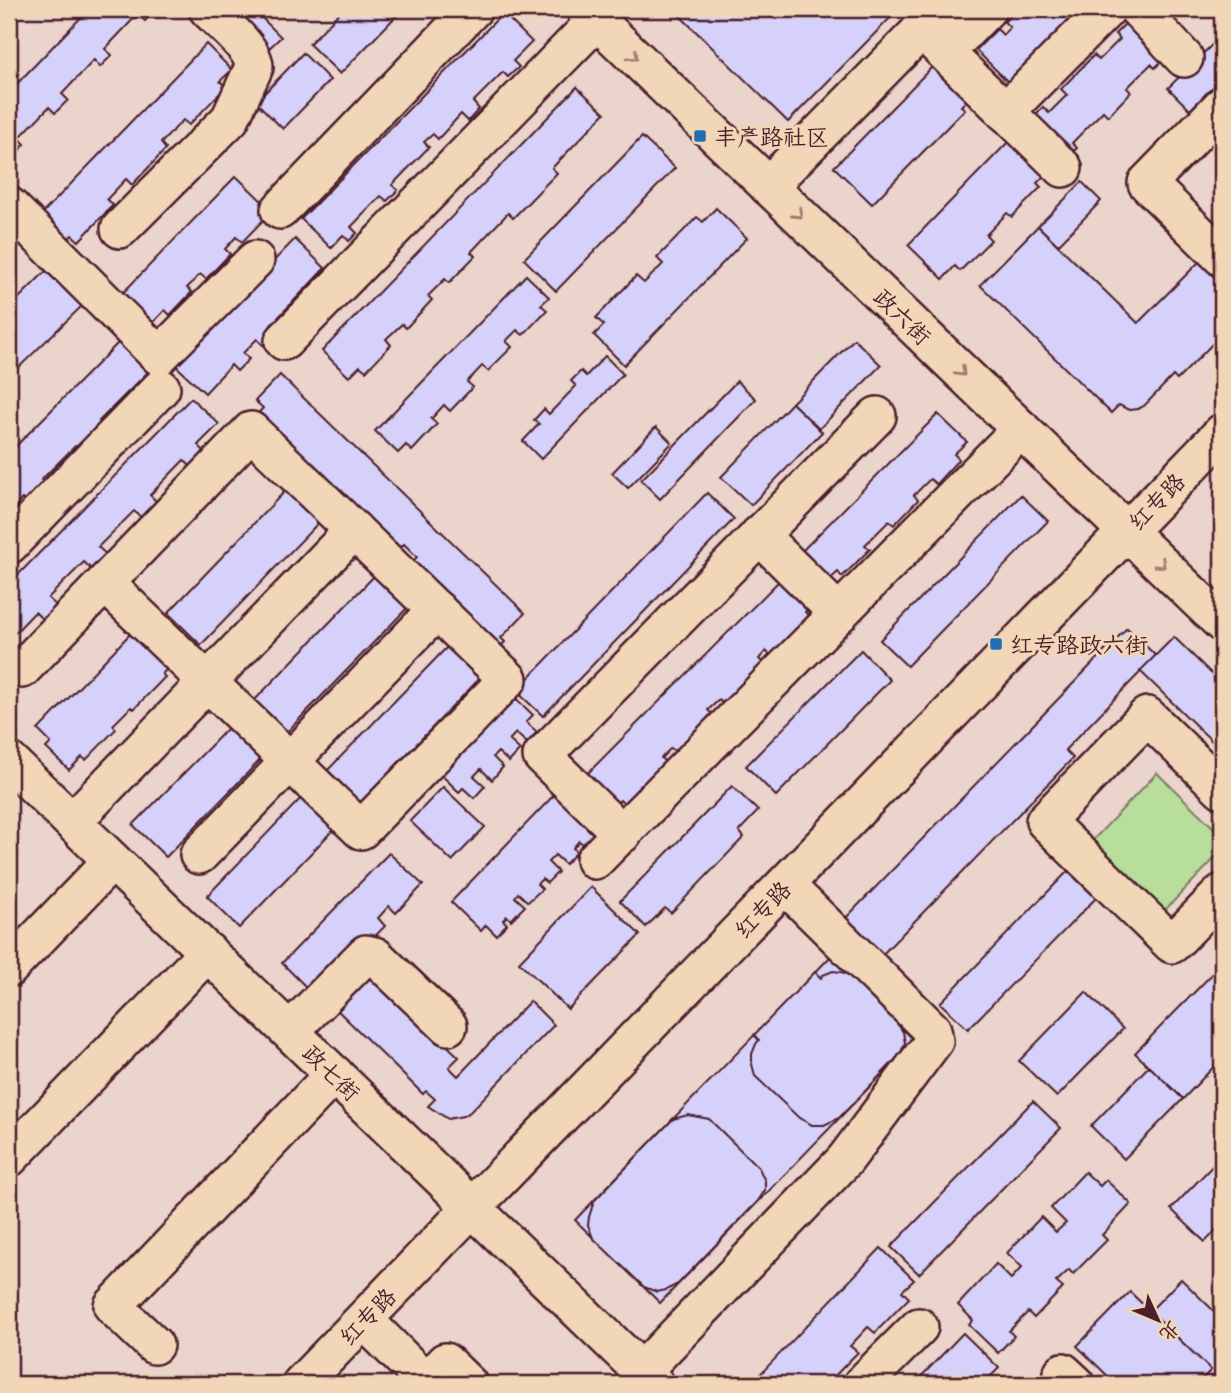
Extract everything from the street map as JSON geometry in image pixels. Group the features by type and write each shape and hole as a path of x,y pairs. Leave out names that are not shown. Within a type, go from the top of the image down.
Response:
{"street":[{"path":"121,229 230,119 254,67 250,52 208,9"},
{"path":"280,210 473,9"},
{"path":"768,186 931,30 987,9"},
{"path":"1006,112 1107,9"},
{"path":"1138,9 1184,58"},
{"path":"284,341 591,14"},
{"name":"政六街","path":"591,14 1222,623"},
{"path":"931,30 1006,112 1063,168"},
{"path":"1222,106 1147,183 1222,257"},
{"path":"9,206 159,356 255,260"},
{"path":"9,545 161,388"},
{"path":"621,834 542,755 877,416"},
{"path":"595,860 1021,429"},
{"path":"22,669 251,431 508,679 361,830 105,583"},
{"name":"红专路","path":"301,1384 1222,433"},
{"path":"72,822 354,530"},
{"path":"759,535 839,614"},
{"path":"199,855 437,610"},
{"path":"1222,789 1147,716 1045,821 1172,944 1222,892"},
{"name":"政七街","path":"9,761 649,1378"},
{"path":"9,968 112,861"},
{"path":"649,1378 845,1160 934,1041 932,1030 785,885"},
{"path":"9,1158 208,953"},
{"path":"290,1031 366,954 375,956 448,1026"},
{"path":"154,1345 113,1306 334,1074"},
{"path":"364,1320 425,1383 445,1362 468,1384"},
{"path":"862,1384 919,1326"}],"green space":[{"path":"1157,773 1222,836 1222,851 1164,911 1092,841"}],"building":[{"path":"89,9 156,9 145,21 138,14 105,49 112,55 100,67 94,60 62,94 68,100 55,113 49,107 19,138 25,144 13,157 9,152 9,92"},
{"path":"224,9 253,9 281,37 266,51"},
{"path":"343,9 403,9 340,74 309,44"},
{"path":"673,9 897,9 898,10 788,122"},
{"path":"1017,9 1081,9 1067,24 1071,28 1047,52 1043,48 1020,71 1025,75 1013,87 976,50 997,29 1003,35 1010,27 1004,22"},
{"path":"503,13 532,42 513,61 519,67 508,77 503,72 473,102 479,109 468,121 461,114 438,139 433,134 424,142 429,147 392,185 398,190 387,201 381,196 351,227 357,233 349,241 343,235 331,248 301,219"},
{"path":"1132,17 1169,53 1155,68 1151,64 1127,88 1131,92 1108,116 1103,111 1072,143 1077,148 1066,159 1028,122 1043,107 1049,113 1067,95 1061,89 1094,55 1099,60 1120,39 1115,34"},
{"path":"1222,35 1222,78 1190,110 1168,88"},
{"path":"206,44 232,70 220,81 226,87 189,125 183,120 161,143 166,149 132,185 126,179 107,199 113,205 79,241 72,235 61,246 35,221"},
{"path":"303,53 330,80 283,129 256,102"},
{"path":"936,63 971,96 961,106 965,109 872,204 834,167"},
{"path":"577,87 605,113 552,168 557,173 513,218 508,213 471,252 475,256 449,283 445,279 428,296 432,300 406,328 402,324 386,339 391,345 366,371 360,366 349,377 322,351"},
{"path":"642,137 675,168 556,291 524,259"},
{"path":"1013,137 1048,172 1037,183 1041,187 1012,217 1007,213 986,235 991,240 960,271 955,266 943,279 908,245"},
{"path":"236,176 272,211 242,242 236,237 225,249 230,254 206,279 200,274 187,288 192,292 170,315 165,310 147,329 116,300"},
{"path":"1082,182 1101,201 1058,245 1038,226"},
{"path":"716,208 747,238 624,365 594,335 604,325 596,318 636,276 644,283 663,264 657,258 697,217 703,222"},
{"path":"1038,226 1138,323 1199,262 1222,285 1222,334 1177,380 1173,376 1144,406 1129,410 1119,405 1111,413 980,285"},
{"path":"295,239 325,268 271,325 277,331 263,345 257,339 243,353 249,359 237,371 231,365 205,393 174,364"},
{"path":"50,267 85,303 9,377 9,308"},
{"path":"526,275 549,297 541,305 547,310 523,335 517,330 506,341 512,347 488,371 482,366 467,382 473,387 450,411 444,405 431,419 437,424 412,451 406,445 398,453 375,431"},
{"path":"854,339 881,365 819,429 792,403"},
{"path":"120,341 150,370 99,421 106,428 82,452 75,446 41,480 47,486 28,506 22,499 9,513 9,453"},
{"path":"605,356 623,374 541,459 523,441 539,424 534,420 544,409 549,414 576,386 571,381 581,371 586,376"},
{"path":"280,375 525,613 501,638 505,642 492,655 404,570 417,557 404,544 391,558 251,421 263,408 255,401"},
{"path":"737,381 756,399 660,499 641,480"},
{"path":"191,398 219,424 198,445 207,454 193,469 184,460 150,495 159,504 143,519 134,511 98,547 108,556 93,571 84,562 48,598 58,607 44,621 35,612 9,639 9,584"},
{"path":"792,403 822,432 751,505 721,477"},
{"path":"938,414 967,442 954,454 959,459 936,484 930,479 914,495 918,500 894,525 889,521 865,545 870,549 842,577 838,572 822,587 794,559"},
{"path":"656,427 672,443 628,488 612,473"},
{"path":"288,488 321,520 201,645 168,613"},
{"path":"707,493 734,519 543,716 516,691"},
{"path":"1021,495 1048,521 907,666 880,640"},
{"path":"378,572 411,604 282,737 250,705"},
{"path":"782,578 811,606 805,612 811,618 772,657 766,651 759,659 765,665 725,706 719,700 708,710 714,716 677,753 671,748 661,758 667,764 626,805 620,800 615,805 585,776"},
{"path":"1127,628 1156,656 1065,750 1073,758 876,961 839,925"},
{"path":"130,634 144,647 151,639 174,662 162,674 165,677 134,709 131,707 113,725 116,729 86,760 82,757 69,770 46,748 51,743 38,730"},
{"path":"1174,637 1222,684 1222,751 1140,671"},
{"path":"451,643 484,674 356,807 323,775"},
{"path":"861,650 890,680 776,796 746,766"},
{"path":"504,687 533,715 526,722 537,732 527,743 516,733 509,740 520,750 509,762 498,752 493,757 503,767 492,780 481,769 474,776 485,786 474,798 463,788 459,792 430,764"},
{"path":"231,725 263,757 166,857 133,825"},
{"path":"732,786 758,811 739,831 744,837 671,913 665,908 646,927 620,901"},
{"path":"443,787 485,827 452,861 410,821"},
{"path":"557,792 588,821 584,825 594,835 584,845 579,841 573,848 577,852 565,864 555,855 548,862 558,872 547,883 542,879 537,884 542,889 528,902 518,893 515,897 525,906 511,920 507,916 503,920 507,924 496,935 486,925 481,931 451,902"},
{"path":"304,795 336,827 239,928 207,896"},
{"path":"389,853 423,885 396,913 389,906 378,918 385,926 316,997 282,963"},
{"path":"1068,871 1096,898 968,1029 940,1003"},
{"path":"591,887 640,935 568,1009 519,962"},
{"path":"835,952 920,1035 660,1303 575,1220"},
{"path":"1222,964 1222,1058 1183,1099 1135,1053"},
{"path":"364,965 459,1057 449,1067 458,1076 530,1001 554,1025 470,1112 448,1119 428,1106 435,1099 426,1091 423,1094 329,1002"},
{"path":"833,971 852,976 900,1015 895,1020 903,1032 905,1043 900,1055 839,1118 824,1125 812,1125 799,1118 755,1076 752,1054 759,1040 754,1035 815,972 821,978"},
{"path":"1086,992 1123,1029 1057,1097 1019,1061"},
{"path":"1149,1066 1183,1099 1124,1159 1091,1126"},
{"path":"1033,1101 1061,1128 919,1274 891,1247"},
{"path":"688,1115 709,1119 759,1168 765,1181 765,1190 758,1201 678,1284 657,1292 644,1287 593,1238 588,1225 589,1217 594,1201 673,1119"},
{"path":"1222,1156 1222,1224 1205,1242 1171,1209"},
{"path":"1085,1172 1100,1186 1106,1180 1131,1204 1102,1235 1107,1240 1073,1274 1069,1270 1056,1282 1063,1288 1034,1318 1028,1312 1009,1331 1014,1336 998,1353 969,1325 973,1320 958,1305 996,1264 1011,1279 1022,1267 1007,1253 1041,1217 1056,1232 1066,1223 1051,1208"},
{"path":"881,1248 914,1280 902,1291 909,1298 875,1333 868,1327 850,1346 858,1352 827,1384 819,1379 814,1384 751,1384"},
{"path":"1181,1279 1222,1319 1222,1384 1197,1384 1211,1370 1150,1311"},
{"path":"1130,1292 1211,1370 1197,1384 1116,1384 1077,1346"},
{"path":"963,1333 999,1368 983,1384 914,1384"}],"place":[{"name":"丰产路社区","path":"700,136"},
{"name":"红专路政六街","path":"996,644"}]}
